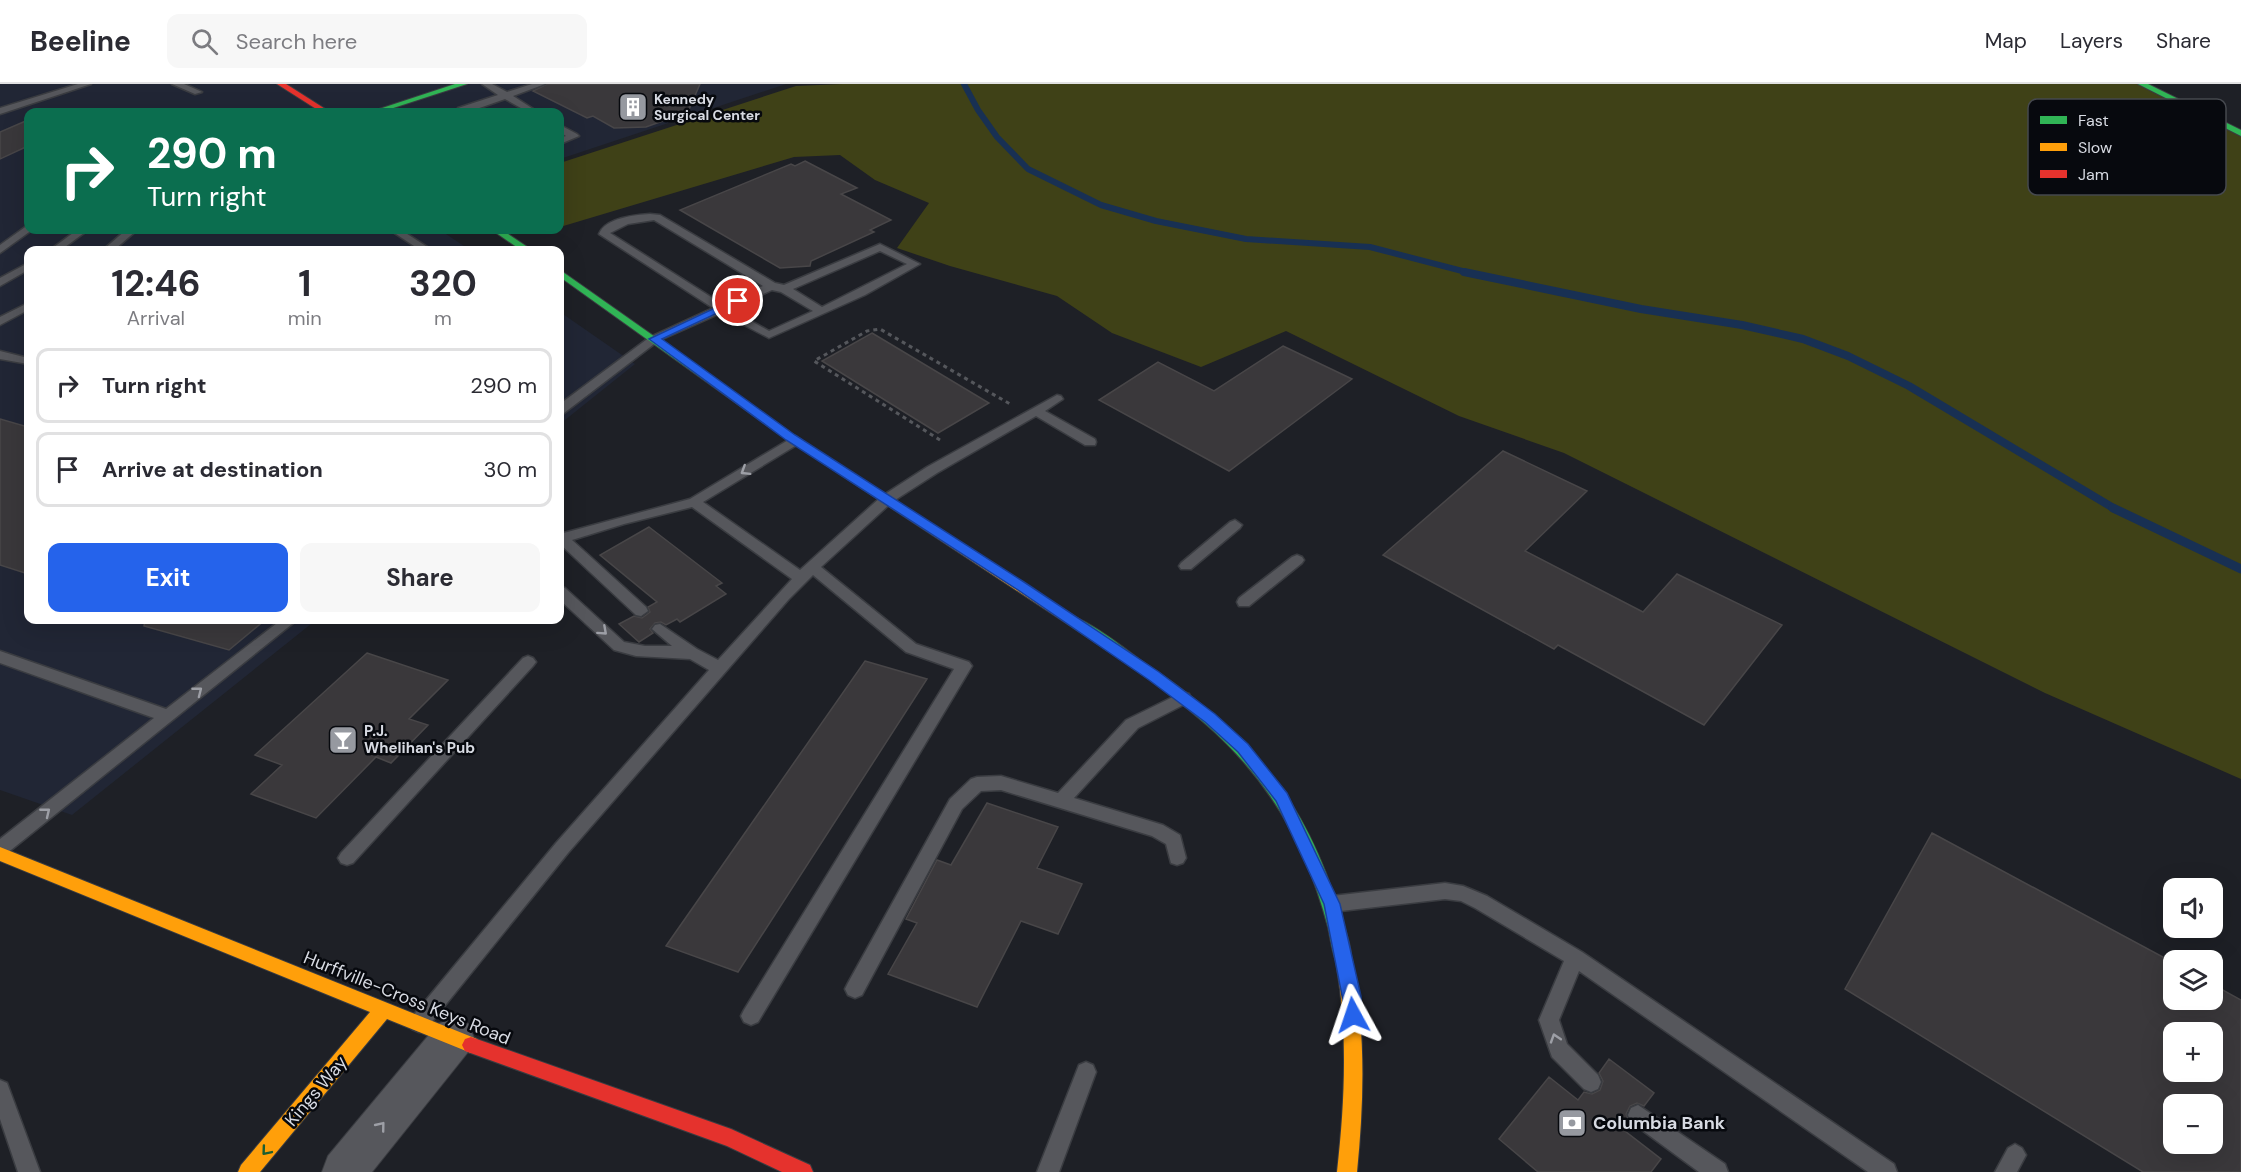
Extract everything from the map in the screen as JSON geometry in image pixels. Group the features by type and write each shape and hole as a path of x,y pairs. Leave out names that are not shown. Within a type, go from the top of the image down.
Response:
{"main road":[{"path":"281,84 320,108"},
{"path":"387,108 463,84"},
{"path":"2142,84 2172,99"},
{"path":"2226,126 2241,133"},
{"path":"502,234 521,246"},
{"path":"564,276 795,440 1019,585 1183,698 1243,748 1282,797 1332,904 1352,996 1355,1073 1352,1143 1347,1172"},
{"name":"Hurffville-Cross Keys Road","path":"0,854 436,1030 730,1138 803,1172"},
{"name":"Kings Way","path":"248,1172 384,1009"}],"street":[{"path":"344,1172 436,1030"}],"lane":[{"path":"0,111 87,84"},
{"path":"176,84 198,92"},
{"path":"486,84 526,108"},
{"path":"467,108 506,96 539,91"},
{"path":"532,108 539,91"},
{"path":"564,130 573,136 564,139"},
{"path":"785,289 880,247 915,264 821,311 769,336 604,234 606,229 637,219 656,217 771,286 785,289 821,311"},
{"path":"0,250 24,231"},
{"path":"61,246 77,234"},
{"path":"113,246 127,234"},
{"path":"401,234 421,246"},
{"path":"0,282 24,268"},
{"path":"566,399 654,339 771,286"},
{"path":"0,322 24,308"},
{"path":"0,355 24,360"},
{"path":"436,1030 562,848 832,546 887,499 1057,399"},
{"path":"1036,411 1090,442"},
{"path":"564,537 694,502 795,440"},
{"path":"694,502 807,572 911,648 964,666 751,1016"},
{"path":"1186,566 1235,525"},
{"path":"564,542 641,611"},
{"path":"1244,602 1297,560"},
{"path":"564,596 619,646 631,651 665,650 692,653"},
{"path":"0,849 285,624"},
{"path":"660,629 692,653 720,669"},
{"path":"0,657 166,716"},
{"path":"347,858 528,662"},
{"path":"1061,801 1132,724 1183,698"},
{"path":"855,989 956,804 977,784 1001,783 1156,830 1174,840 1177,858"},
{"path":"1332,904 1445,891 1463,894 1482,902 1575,958 1886,1172"},
{"path":"1575,958 1549,1020 1558,1050 1591,1082"},
{"path":"1048,1172 1086,1072"},
{"path":"0,1090 29,1172"},
{"path":"1638,1115 1717,1172"}],"path":[{"path":"940,440 814,361 867,331 880,329 1010,404"}],"shaded area":[{"path":"0,84 786,84 564,158 564,108 24,108 24,234 446,234 464,246 24,246 24,624 311,624 72,815 0,790"},
{"path":"564,315 635,364 564,421"}],"green space":[{"path":"842,84 2145,84 2176,99 2028,99 2028,195 2226,195 2226,123 2241,130 2241,779 2045,693 1564,453 1459,416 1286,331 1201,367 1112,333 1057,296 950,266 897,248 929,203 875,180 840,155 794,157 564,226 564,162 796,86"}],"building":[{"name":"Kennedy Surgical Center","path":"547,84 700,84 688,112 646,127 614,128 593,116 587,118 533,91"},
{"path":"24,122 24,148 0,159 0,132"},
{"path":"805,161 857,188 841,194 891,220 870,230 874,232 811,261 810,266 780,268 680,210 791,164 795,166"},
{"path":"872,333 989,403 938,433 822,361"},
{"path":"1283,346 1352,379 1229,471 1099,400 1158,362 1214,391"},
{"path":"0,419 24,426 24,573 0,565"},
{"path":"1503,451 1587,491 1525,551 1643,612 1677,574 1782,625 1704,725 1558,645 1554,649 1383,555"},
{"path":"649,527 722,583 716,586 726,594 680,622 677,619 666,625 661,622 655,623 650,629 653,633 639,642 619,624 634,616 642,618 650,612 648,607 657,602 600,555"},
{"path":"144,624 260,624 229,650 144,626"},
{"name":"P.J. Whelihan's Pub","path":"367,653 448,680 409,719 428,725 391,763 376,757 316,818 251,794 282,765 255,755"},
{"path":"865,661 927,679 738,972 666,946"},
{"path":"987,803 1058,827 1037,868 1082,884 1058,934 1021,921 977,1007 888,974 917,923 906,919 937,860 951,865"},
{"path":"1932,833 2163,957 2163,1010 2223,1010 2223,990 2241,1000 2241,1172 2143,1172 1845,989"},
{"name":"Columbia Bank","path":"1609,1059 1654,1093 1644,1106 1637,1103 1630,1106 1626,1114 1630,1124 1625,1131 1661,1159 1651,1172 1538,1172 1499,1139 1549,1077 1578,1100 1584,1092 1592,1094 1600,1090 1603,1081 1599,1073"}],"waterway":[{"path":"964,84 978,110 997,137 1028,169 1101,205 1156,221 1246,239 1370,247 1470,273"},
{"path":"1464,272 1641,309 1742,325 1803,339 1848,356 1909,386 2115,509"},
{"path":"2115,509 2241,569"}],"traffic: fast":[{"path":"387,108 463,84"},
{"path":"2142,84 2172,99"},
{"path":"2226,126 2241,133"},
{"path":"502,234 521,246"},
{"path":"564,276 786,434"},
{"path":"1074,622 1184,697 1243,749 1265,775 1284,803 1315,863 1327,895 1344,961"}],"traffic: slow":[{"path":"786,434 1074,622"},
{"path":"0,854 471,1045"},
{"path":"1344,961 1354,1040 1354,1093 1347,1172"},
{"path":"248,1172 384,1009"}],"traffic: jam":[{"path":"281,84 320,108"},
{"path":"471,1045 731,1138 803,1172"}],"place":[{"name":"Kennedy Surgical Center","path":"633,107"},
{"name":"P.J. Whelihan's Pub","path":"343,740"},
{"name":"Columbia Bank","path":"1572,1123"}],"route":[{"path":"738,301 654,339 790,437 1019,585 1154,676 1210,718 1243,748 1282,797 1332,904 1352,996 1353,1015"}]}
